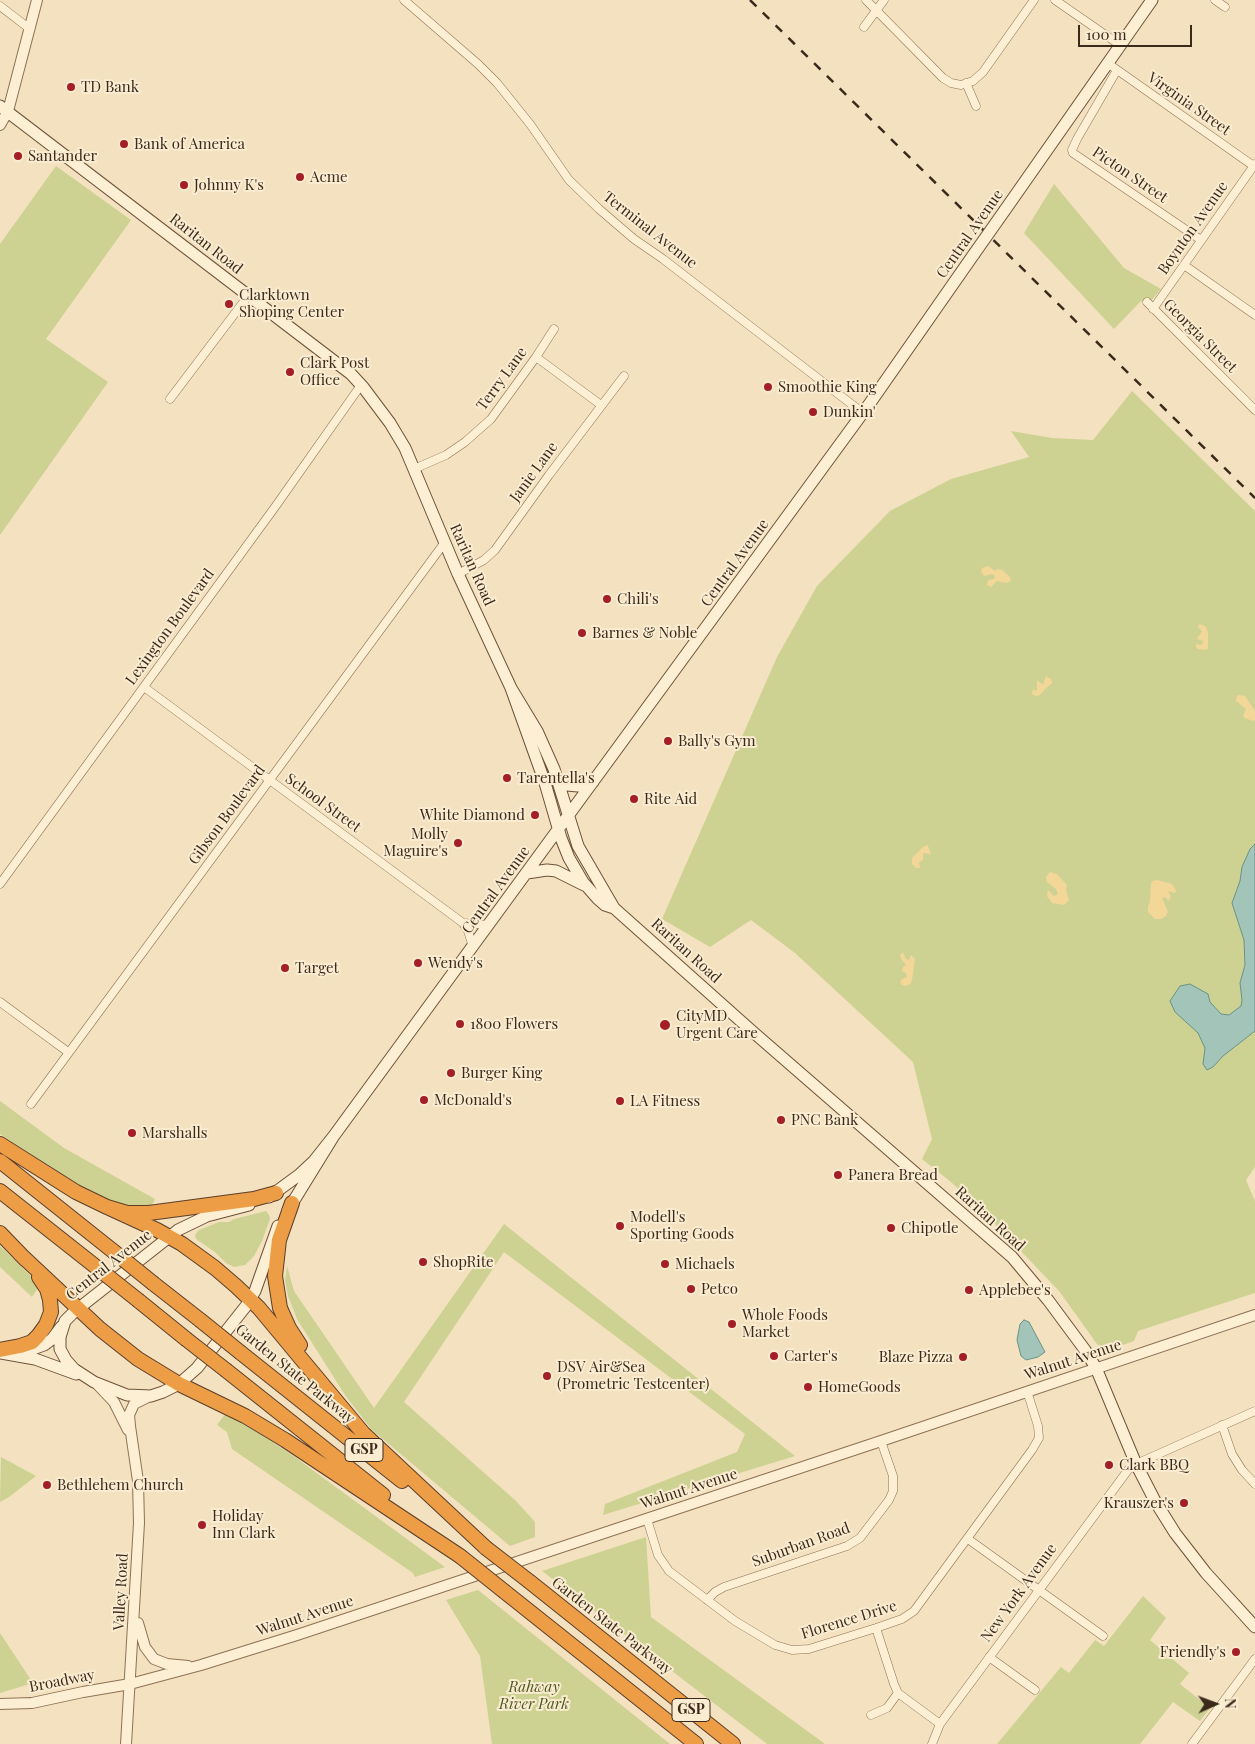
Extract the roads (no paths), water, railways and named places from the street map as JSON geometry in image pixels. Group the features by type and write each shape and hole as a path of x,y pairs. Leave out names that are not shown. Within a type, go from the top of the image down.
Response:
{"highway":[{"path":"0,1144 56,1181 107,1208 169,1236 215,1268 251,1300 363,1433 486,1548"},
{"name":"Garden State Parkway","path":"0,1161 733,1744"},
{"name":"GSP","path":"0,1190 696,1744"},
{"path":"107,1208 127,1213 149,1213 260,1198 276,1193"},
{"path":"292,1202 277,1248 276,1289 286,1321 302,1348 311,1369"},
{"path":"0,1233 35,1271 47,1289 51,1304 50,1316 44,1329 35,1339 24,1345 0,1352"},
{"path":"20,1254 116,1343 138,1359 179,1384 245,1416 285,1440 460,1556"}],"main road":[{"name":"Central Avenue","path":"334,1137 306,1168 276,1193 259,1202 200,1219 169,1236 79,1308 65,1321 60,1337 61,1353 69,1364 94,1382 127,1396 151,1396 179,1384 197,1368 236,1321 251,1300 272,1239 292,1202 334,1137 863,414 1005,210 1112,66 1120,45 1152,0"},
{"name":"Raritan Road","path":"4,108 351,374 361,385 390,423 405,448 458,574 511,688 545,783 569,858 588,888 601,902 614,908 753,1032 1012,1257 1048,1300 1096,1368 1136,1464 1165,1518 1184,1546 1206,1573 1255,1626"},
{"name":"Raritan Road","path":"511,688 537,732 559,781 575,838 582,854 614,908"},
{"path":"559,781 567,785 578,786 593,782"},
{"path":"527,874 547,870 556,871 588,888"},
{"path":"0,1352 24,1351 40,1347 52,1339 65,1321"},
{"path":"0,1352 45,1362 94,1382"}],"street":[{"path":"0,125 30,29 37,0"},
{"name":"Terminal Avenue","path":"404,0 478,64 497,84 530,124 569,180 599,209 634,239 664,259 863,414"},
{"path":"866,0 943,78 951,83 961,85 973,81 983,72 1034,0"},
{"path":"864,27 884,0"},
{"path":"1055,0 1120,45"},
{"path":"1216,0 1226,7"},
{"path":"0,6 30,29"},
{"name":"Virginia Street","path":"1112,66 1255,166"},
{"name":"Picton Street","path":"1112,66 1072,150 1073,153 1202,240"},
{"path":"966,83 976,106"},
{"name":"Boynton Avenue","path":"1153,308 1255,166"},
{"path":"1184,265 1255,315"},
{"path":"170,399 248,296"},
{"name":"Georgia Street","path":"1147,302 1255,410"},
{"name":"Terry Lane","path":"414,469 446,455 465,442 491,419 554,329"},
{"path":"536,357 601,405"},
{"name":"Janie Lane","path":"458,574 484,560 495,550 624,376"},
{"name":"Lexington Boulevard","path":"0,884 275,507 361,385"},
{"name":"Gibson Boulevard","path":"31,1104 444,542"},
{"name":"School Street","path":"144,687 463,923"},
{"path":"463,923 489,925"},
{"path":"463,923 473,947"},
{"path":"0,1002 68,1052"},
{"name":"Walnut Avenue","path":"130,1684 297,1635 1255,1315"},
{"name":"Valley Road","path":"94,1382 114,1402 126,1424 132,1442"},
{"name":"Florence Drive","path":"647,1519 658,1555 673,1575 742,1625 775,1645 786,1649 803,1650 815,1648 876,1628 902,1619 914,1611 1032,1450 1038,1438 1038,1426 1027,1391"},
{"name":"Valley Road","path":"126,1744 135,1607 139,1498 130,1426 130,1410 137,1401 151,1396"},
{"path":"1136,1464 1255,1411"},
{"path":"1222,1425 1232,1454 1242,1470 1255,1484"},
{"name":"Suburban Road","path":"707,1600 724,1587 848,1546 860,1538 889,1500 893,1491 893,1476 881,1441"},
{"name":"New York Avenue","path":"932,1744 940,1724 1124,1474 1136,1464"},
{"path":"968,1539 1102,1636"},
{"path":"135,1607 142,1641 151,1656 162,1663 176,1666 202,1664"},
{"path":"876,1628 898,1693 940,1724"},
{"path":"990,1657 1035,1690"},
{"path":"1192,1744 1255,1659"},
{"name":"Broadway","path":"0,1704 32,1703 130,1684"},
{"path":"871,1715 887,1708 898,1693"}],"water":[{"path":"1255,844 1255,1031 1207,1070 1203,1064 1205,1048 1198,1033 1175,1012 1170,1001 1180,986 1190,984 1208,994 1210,1002 1221,1014 1229,1015 1241,1006 1240,983 1245,965 1244,940 1232,903 1240,881 1242,867 1250,849"},
{"path":"1024,1320 1029,1322 1045,1352 1038,1357 1026,1360 1021,1356 1017,1340 1020,1324"}],"railway":[{"path":"750,0 1255,498"}],"place":[{"name":"TD Bank","path":"71,87"},
{"name":"Bank of America","path":"124,144"},
{"name":"Santander","path":"18,156"},
{"name":"Acme","path":"300,177"},
{"name":"Johnny K's","path":"184,185"},
{"name":"Clarktown Shoping Center","path":"229,304"},
{"name":"Clark Post Office","path":"290,372"},
{"name":"Smoothie King","path":"768,387"},
{"name":"Dunkin'","path":"813,412"},
{"name":"Chili's","path":"607,599"},
{"name":"Barnes & Noble","path":"582,633"},
{"name":"Bally's Gym","path":"668,741"},
{"name":"Tarentella's","path":"507,778"},
{"name":"Rite Aid","path":"634,799"},
{"name":"White Diamond","path":"535,815"},
{"name":"Molly Maguire's","path":"458,843"},
{"name":"Wendy's","path":"418,963"},
{"name":"Target","path":"285,968"},
{"name":"1800 Flowers","path":"460,1024"},
{"name":"CityMD Urgent Care","path":"665,1025"},
{"name":"Burger King","path":"451,1073"},
{"name":"McDonald's","path":"424,1100"},
{"name":"LA Fitness","path":"620,1101"},
{"name":"PNC Bank","path":"781,1120"},
{"name":"Marshalls","path":"132,1133"},
{"name":"Panera Bread","path":"838,1175"},
{"name":"Modell's Sporting Goods","path":"620,1226"},
{"name":"Chipotle","path":"891,1228"},
{"name":"ShopRite","path":"423,1262"},
{"name":"Michaels","path":"665,1264"},
{"name":"Petco","path":"691,1289"},
{"name":"Applebee's","path":"969,1290"},
{"name":"Whole Foods Market","path":"732,1324"},
{"name":"Carter's","path":"774,1356"},
{"name":"Blaze Pizza","path":"963,1357"},
{"name":"DSV Air&Sea (Prometric Testcenter)","path":"547,1376"},
{"name":"HomeGoods","path":"808,1387"},
{"name":"Clark BBQ","path":"1109,1465"},
{"name":"Bethlehem Church","path":"47,1485"},
{"name":"Krauszer's","path":"1184,1503"},
{"name":"Holiday Inn Clark","path":"202,1525"},
{"name":"Friendly's","path":"1236,1652"}],"park label":[{"name":"Rahway River Park","path":"534,1696"}]}
